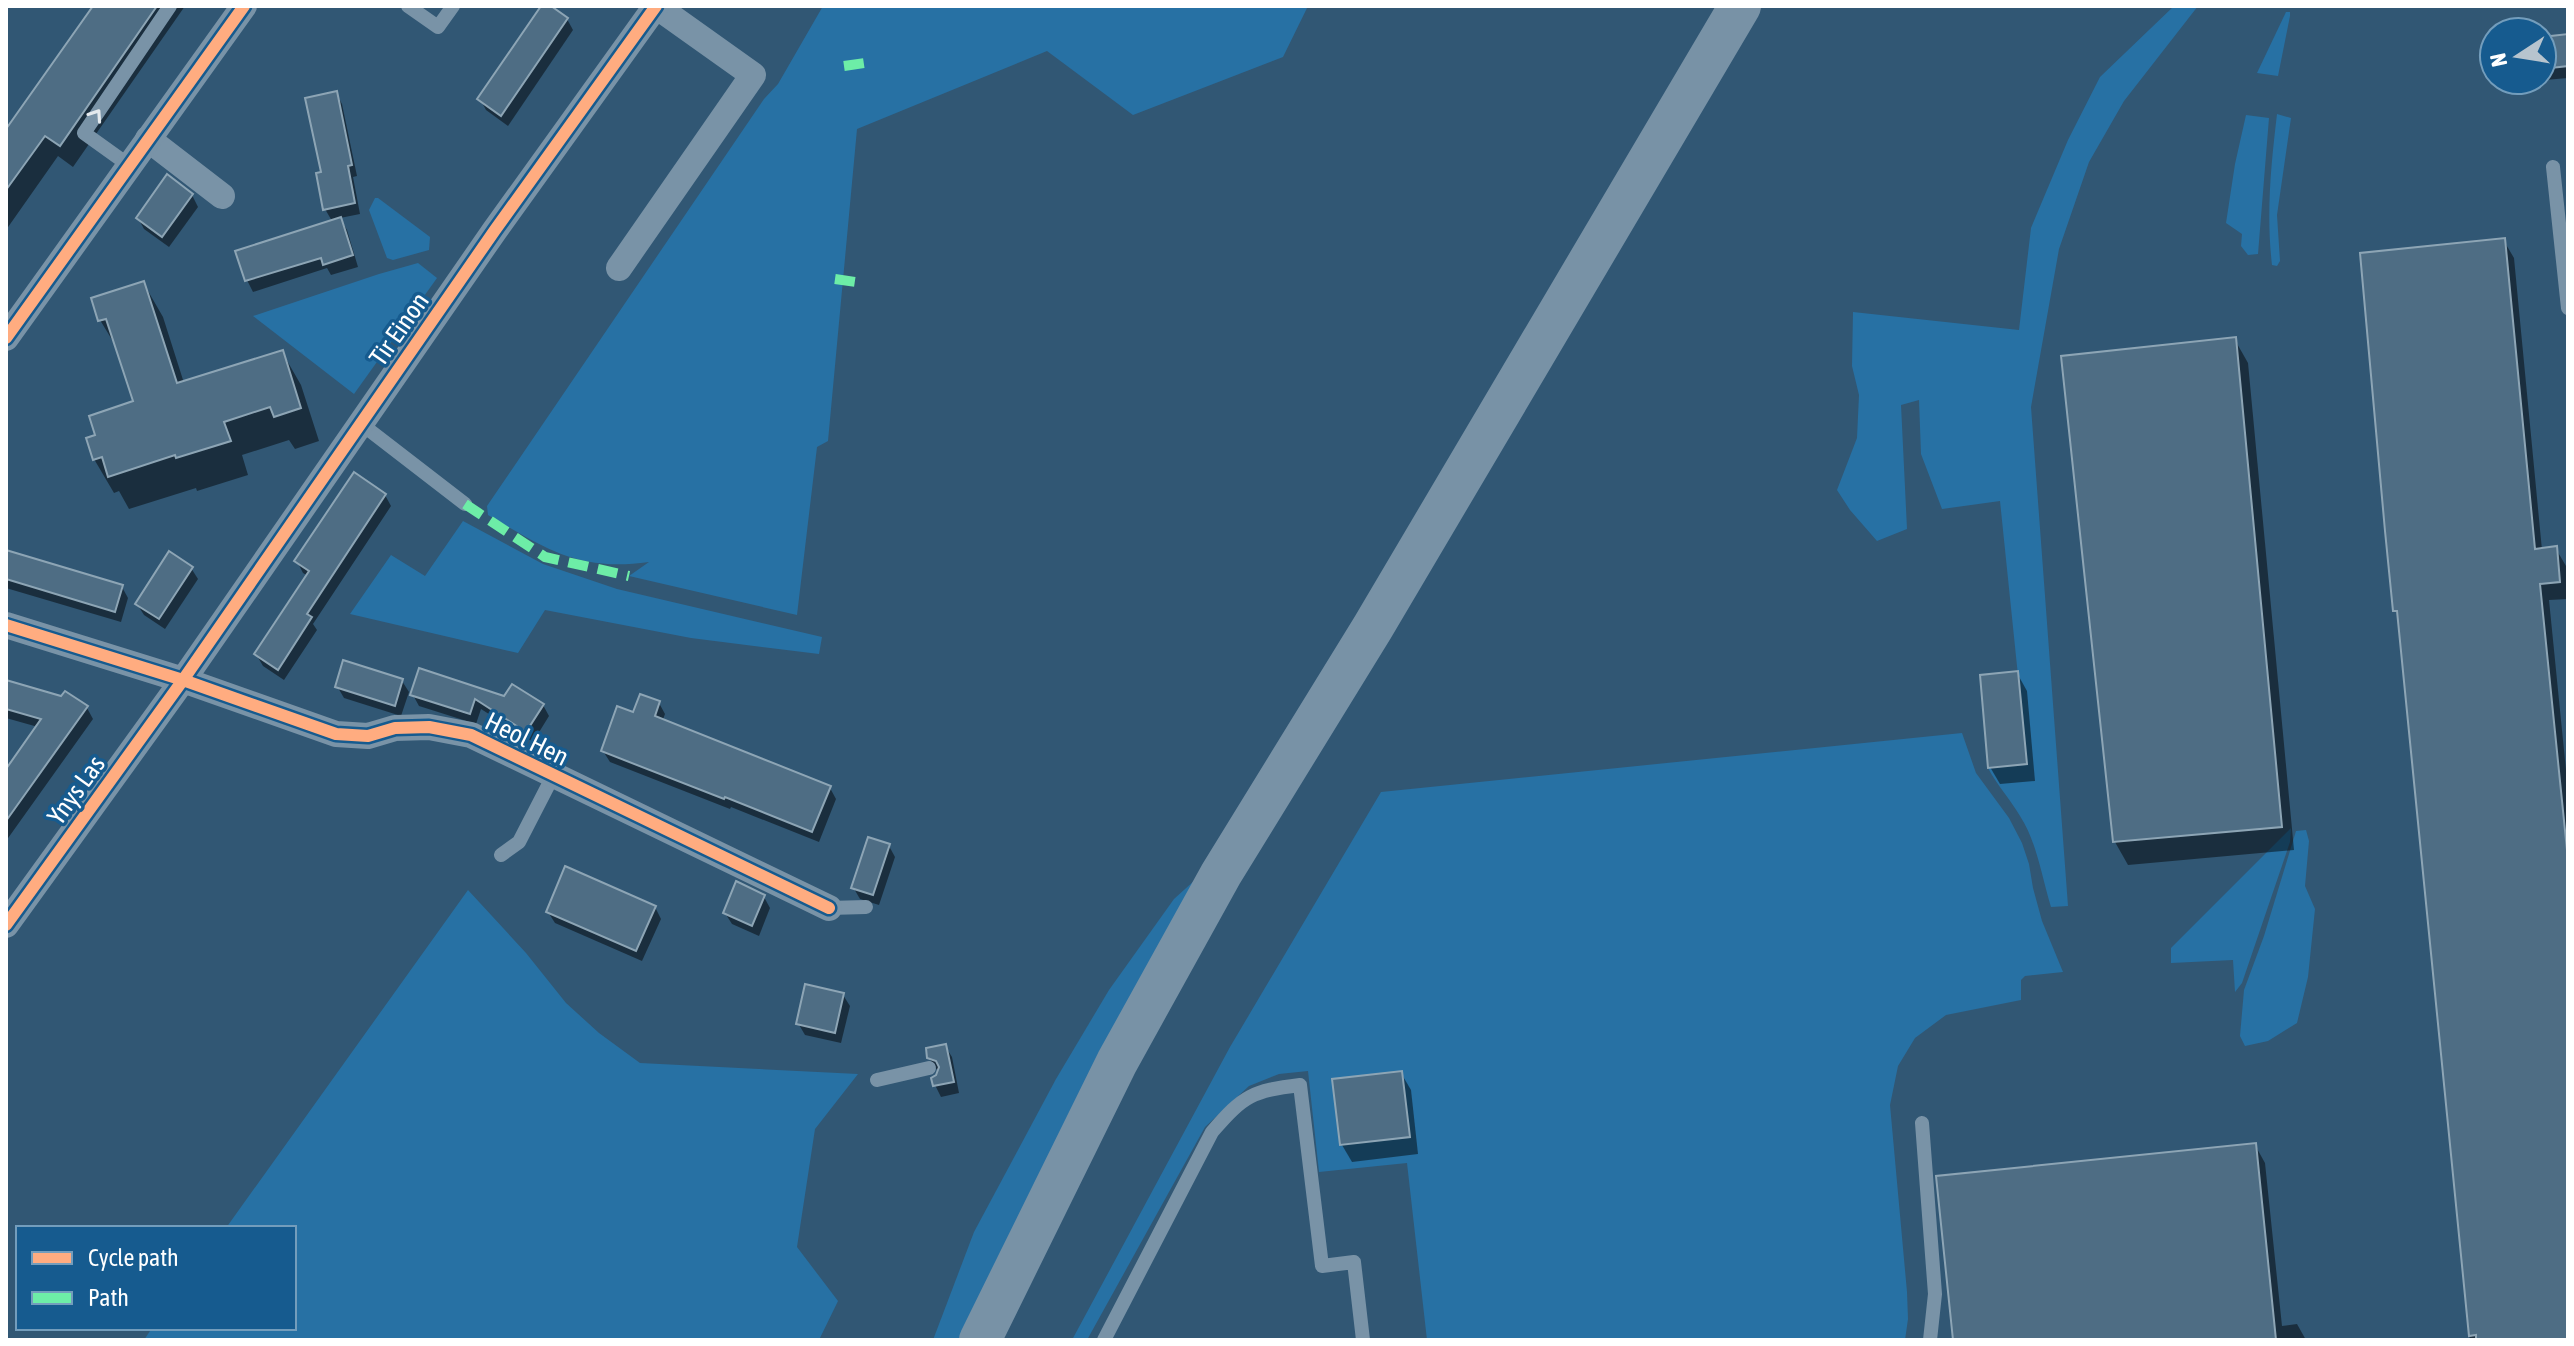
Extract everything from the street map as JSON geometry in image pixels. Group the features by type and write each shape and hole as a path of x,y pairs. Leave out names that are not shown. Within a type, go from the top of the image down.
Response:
{"main road":[{"path":"980,1340 1117,1062 1221,874 1373,627 1740,6"}],"street":[{"path":"6,338 244,6"},
{"path":"619,268 753,75 656,6"},
{"name":"Tir Einon","path":"183,680 495,230 656,6"},
{"path":"148,139 222,196"},
{"name":"Heol Hen","path":"6,625 183,680 336,734 368,736 395,728 429,727 471,735 829,908"},
{"name":"Ynys Las","path":"10,912 183,680"}],"lane":[{"path":"130,166 84,133 170,6"},
{"path":"408,6 438,27 453,6"},
{"path":"2553,167 2568,308"},
{"path":"360,423 465,504"},
{"path":"501,855 519,842 553,776"},
{"path":"829,908 866,907"},
{"path":"877,1080 929,1068"},
{"path":"1104,1340 1212,1132 1236,1104 1265,1090 1300,1085 1322,1266 1354,1262 1363,1340"},
{"path":"1922,1123 1935,1294 1930,1340"}],"shaded area":[{"path":"823,6 1308,6 1283,57 1133,115 1047,51 857,129 828,441 817,447 797,615 629,576 649,562 602,564 564,555 488,515 487,506 764,99 778,84"},
{"path":"2174,6 2198,6 2124,101 2089,162 2059,249 2031,407 2068,906 2051,907 2026,826 1988,768 2027,763 2000,501 1942,509 1921,454 1919,400 1901,405 1907,529 1877,541 1850,510 1837,490 1857,438 1859,395 1852,366 1853,312 2019,330 2031,228 2068,140 2100,77"},
{"path":"2286,12 2290,12 2290,16 2278,76 2257,73"},
{"path":"2277,114 2291,118 2277,215 2280,261 2277,266 2272,265 2269,208"},
{"path":"2246,115 2269,118 2258,254 2248,255 2241,246 2242,234 2226,223"},
{"path":"375,198 430,237 429,250 393,260 387,258 369,210"},
{"path":"418,263 437,278 354,394 253,316 379,274"},
{"path":"463,521 543,564 617,589 822,637 819,654 691,638 545,610 518,653 350,614 391,555 425,576"},
{"path":"1962,733 1976,773 2009,818 2022,843 2042,921 2063,972 2025,976 2021,980 2021,1000 1946,1015 1915,1038 1898,1066 1890,1105 1907,1292 1905,1340 1427,1340 1407,1163 1319,1172 1308,1071 1279,1074 1249,1086 1205,1127 1087,1340 1072,1340 1230,1047 1381,792"},
{"path":"2291,828 2290,842 2242,983 2235,992 2233,960 2171,963 2171,948"},
{"path":"2306,830 2309,841 2305,886 2315,909 2308,977 2297,1023 2268,1041 2245,1046 2240,1036 2244,990 2296,831"},
{"path":"1216,861 962,1340 933,1340 974,1232 1056,1079 1109,990 1174,899"},
{"path":"468,890 526,953 566,1003 599,1033 640,1063 858,1074 815,1129 797,1247 838,1301 819,1340 144,1340 151,1330 296,1330 296,1226 227,1226"}],"building":[{"path":"93,6 157,6 60,146 45,136 6,190 6,129"},
{"path":"541,6 551,6 568,18 501,116 477,99"},
{"path":"2568,34 2568,66 2558,67 2558,35"},
{"path":"337,91 352,165 348,166 355,203 323,210 316,173 321,172 305,98"},
{"path":"167,174 193,194 162,237 136,218"},
{"path":"341,217 353,255 323,265 321,258 245,281 235,251"},
{"path":"2505,238 2535,549 2557,546 2560,582 2540,584 2568,860 2568,1340 2476,1340 2476,1335 2469,1336 2397,611 2393,611 2360,253"},
{"path":"144,281 177,383 283,350 301,408 274,417 270,407 224,422 231,441 108,477 102,457 93,460 86,438 95,435 89,416 133,401 106,319 98,321 91,298"},
{"path":"2236,337 2282,827 2113,842 2061,356"},
{"path":"354,472 386,494 307,614 312,617 278,670 254,654 309,571 294,561"},
{"path":"6,550 123,585 115,612 6,579"},
{"path":"169,551 193,567 159,619 135,604"},
{"path":"343,660 403,679 395,706 335,687"},
{"path":"419,668 504,696 512,684 544,704 526,732 475,699 470,714 410,695"},
{"path":"2018,671 2027,764 1988,768 1980,675"},
{"path":"6,680 61,696 65,691 88,706 6,821 6,769 41,719 6,709"},
{"path":"640,694 660,701 655,716 831,786 812,832 601,751 617,706 633,712"},
{"path":"868,837 890,844 873,895 851,888"},
{"path":"565,866 656,906 636,951 546,912"},
{"path":"736,881 765,895 752,926 723,913"},
{"path":"805,984 844,993 835,1033 796,1024"},
{"path":"946,1044 954,1082 933,1086 931,1078 939,1067 936,1061 927,1058 926,1048"},
{"path":"1402,1071 1410,1137 1340,1145 1332,1079"},
{"path":"2256,1143 2276,1340 1953,1340 1936,1176"}],"marked path":[{"path":"844,66 865,63"},
{"path":"835,279 856,282"},
{"path":"465,504 545,557 629,576"}],"cycle path":[{"path":"6,338 244,6"},
{"path":"6,925 183,680 495,230 656,6"},
{"path":"6,625 183,680 336,734 368,736 395,728 429,727 471,735 829,908"}]}
